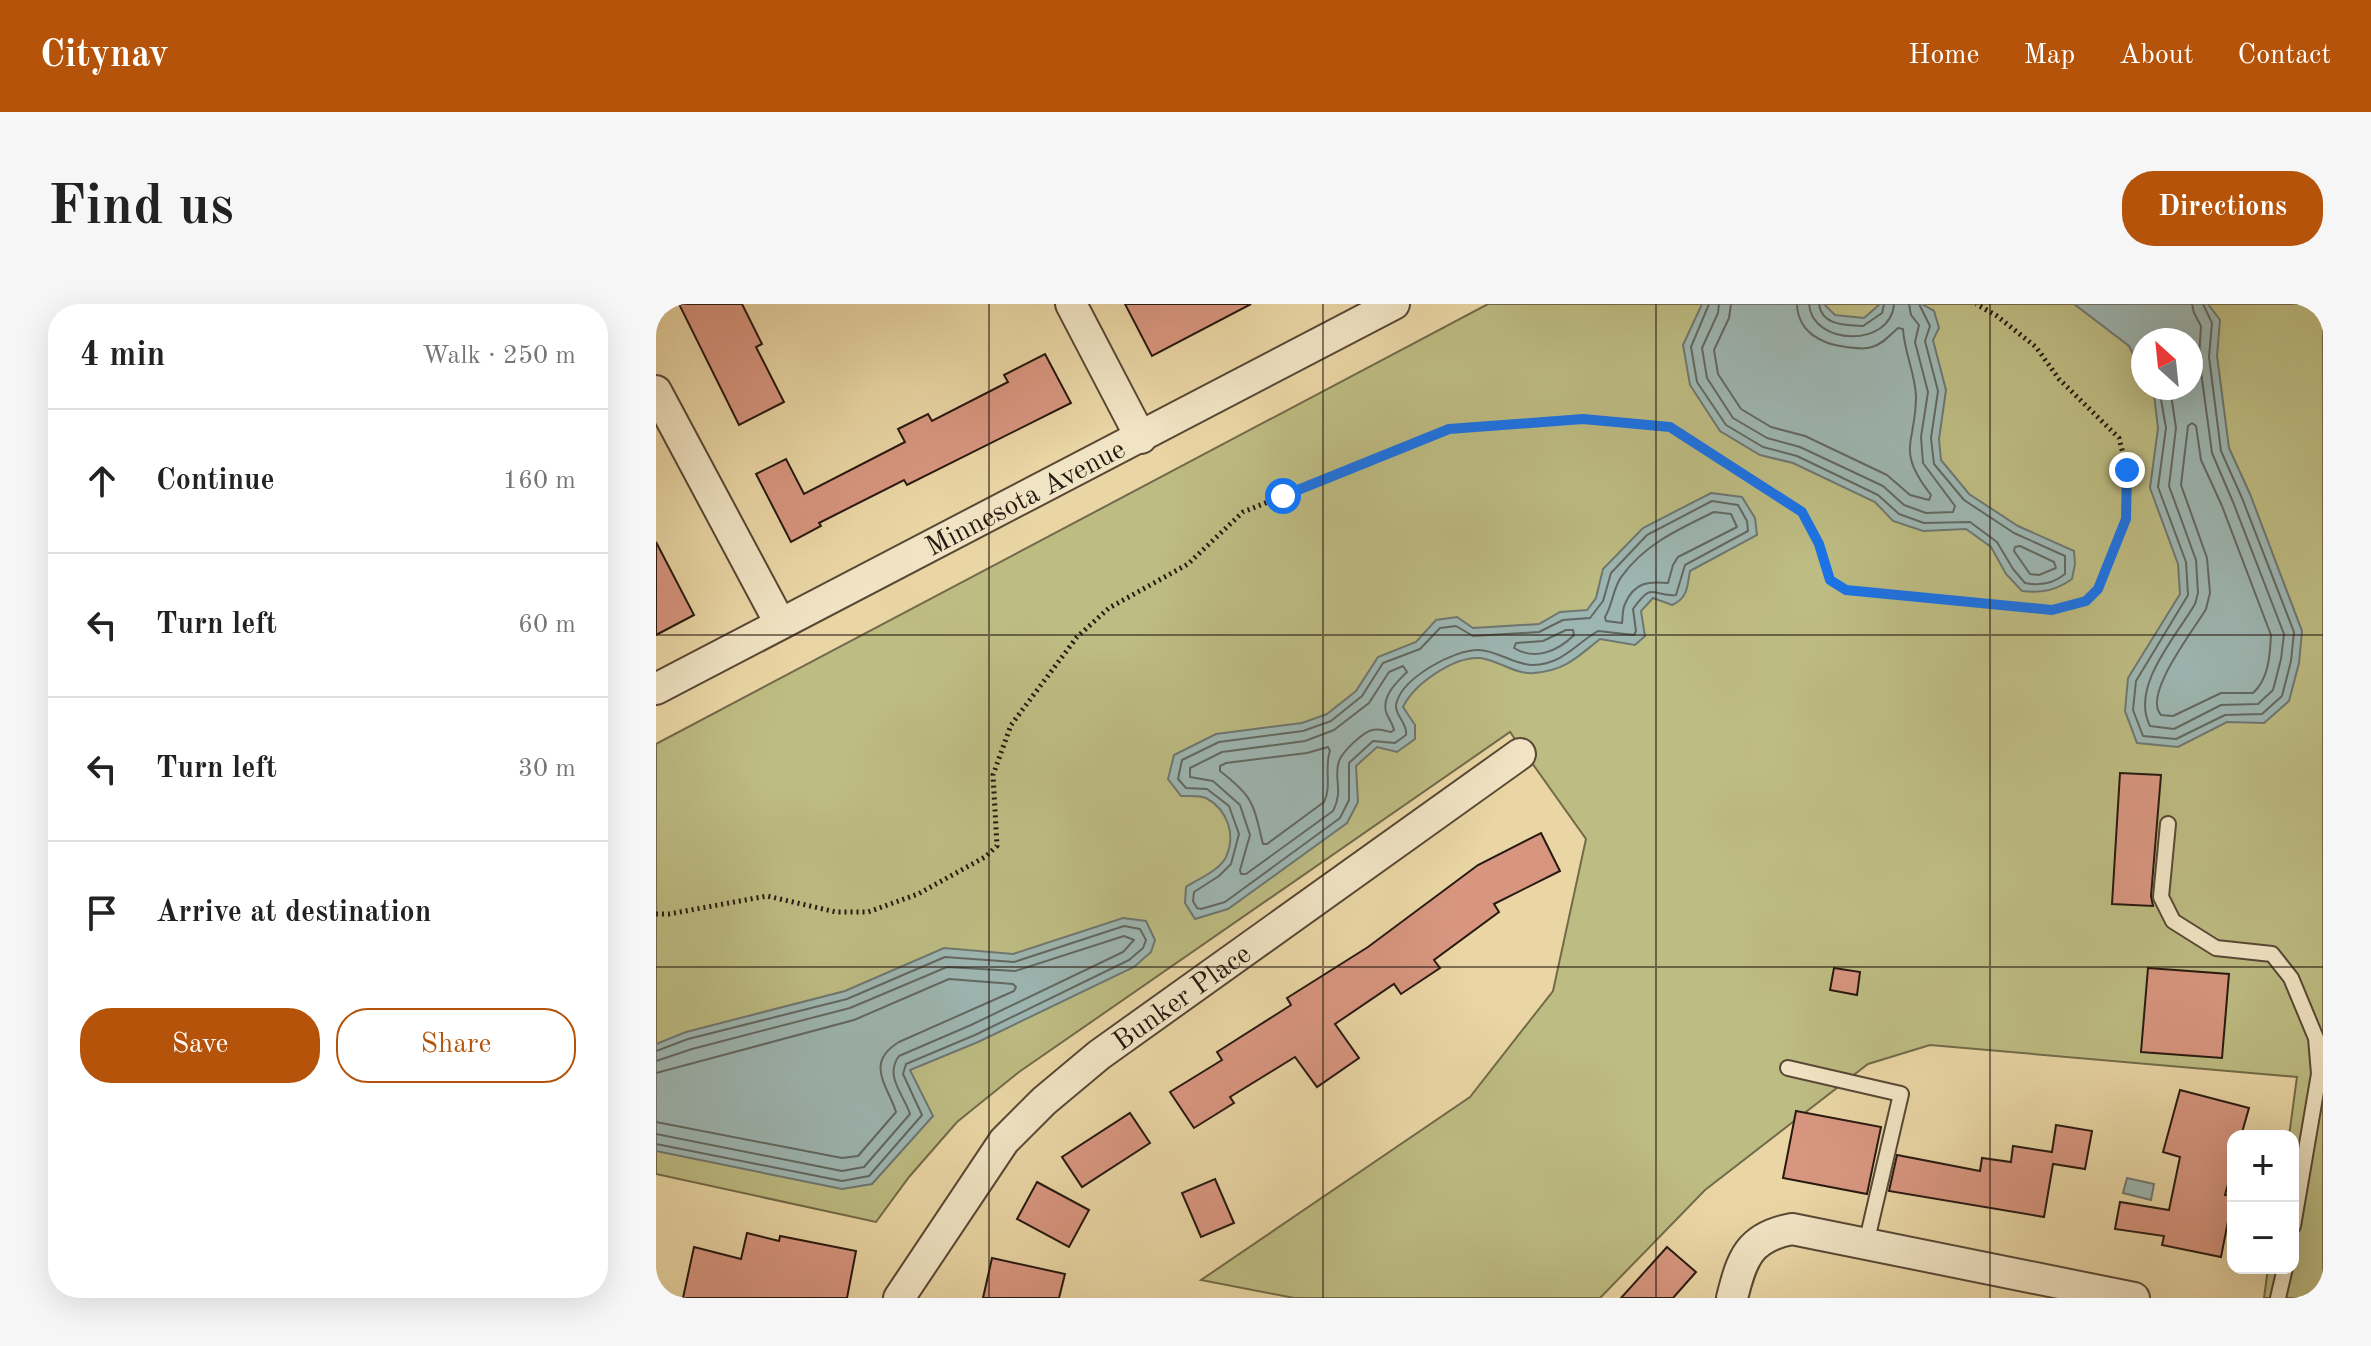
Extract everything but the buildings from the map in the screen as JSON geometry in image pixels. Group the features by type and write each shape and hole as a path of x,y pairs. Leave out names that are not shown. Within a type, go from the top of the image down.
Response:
{"street":[{"path":"1071,304 1141,438"},
{"name":"Minnesota Avenue","path":"656,689 1394,304"},
{"path":"656,391 780,623"},
{"name":"Bunker Place","path":"899,1298 1004,1141 1044,1101 1099,1055 1520,754"},
{"path":"1732,1298 1741,1263 1768,1234 1792,1229 2134,1298"}],"lane":[{"path":"2168,824 2161,897 2173,921 2216,948 2272,954 2291,978 2316,1038 2319,1074 2297,1202"},
{"path":"1788,1068 1901,1094 1866,1244"},
{"path":"2278,1298 2284,1274"}],"path":[{"path":"656,914 767,896 836,912 868,912 918,894 985,857 997,846 993,775 1011,725 1077,637 1109,608 1188,564 1243,512 1449,429 1583,419 1670,427 1802,512 1819,544 1830,580 1846,590 2052,610 2086,601 2098,589 2126,519 2127,470 2119,438 2059,379 2036,347 1997,316 1976,304"}],"shaded area":[{"path":"1488,304 2323,304 2323,1298 2264,1298 2267,1274 2299,1274 2299,1130 2290,1130 2297,1077 1930,1045 1868,1064 1705,1190 1600,1298 1294,1298 1201,1280 1470,1097 1553,991 1586,839 1510,732 1019,1072 957,1122 909,1177 876,1222 656,1174 656,744"}],"water":[{"path":"1702,304 1824,304 1835,315 1864,318 1880,304 1922,304 1934,311 1939,328 1933,340 1946,390 1939,439 1941,460 1969,494 2018,526 2074,551 2072,579 2048,590 2022,591 2006,574 1991,547 1966,529 1923,531 1893,521 1875,502 1793,463 1760,455 1720,431 1690,385 1683,345"},
{"path":"2074,304 2208,304 2220,320 2217,356 2229,448 2250,494 2302,631 2299,663 2289,701 2264,723 2227,722 2178,747 2137,743 2125,711 2128,678 2180,594 2178,564 2150,488 2158,428 2155,400 2203,400 2203,328 2131,328 2131,350"},
{"path":"1711,493 1742,497 1755,518 1757,535 1690,571 1686,591 1677,602 1672,605 1653,598 1641,611 1645,636 1635,645 1600,639 1570,662 1534,673 1520,672 1480,658 1459,662 1436,673 1416,689 1403,707 1415,725 1415,739 1397,752 1377,747 1356,766 1358,802 1347,823 1228,909 1195,919 1185,903 1186,887 1223,862 1229,849 1230,832 1225,816 1214,803 1203,797 1181,796 1168,779 1174,755 1216,734 1302,723 1327,714 1356,691 1378,657 1416,642 1436,620 1457,617 1473,628 1539,624 1560,612 1587,610 1596,598 1603,569 1643,528"},
{"path":"1123,918 1146,921 1155,940 1151,952 1134,967 978,1042 910,1070 933,1116 872,1184 842,1189 656,1151 656,1044 686,1032 845,991 944,948 1013,954"},
{"path":"2127,1178 2154,1184 2151,1200 2123,1193"}],"route":[{"path":"1283,496 1449,429 1583,419 1670,427 1802,512 1819,544 1830,580 1846,590 2052,610 2086,601 2098,589 2126,519 2127,470"}]}
